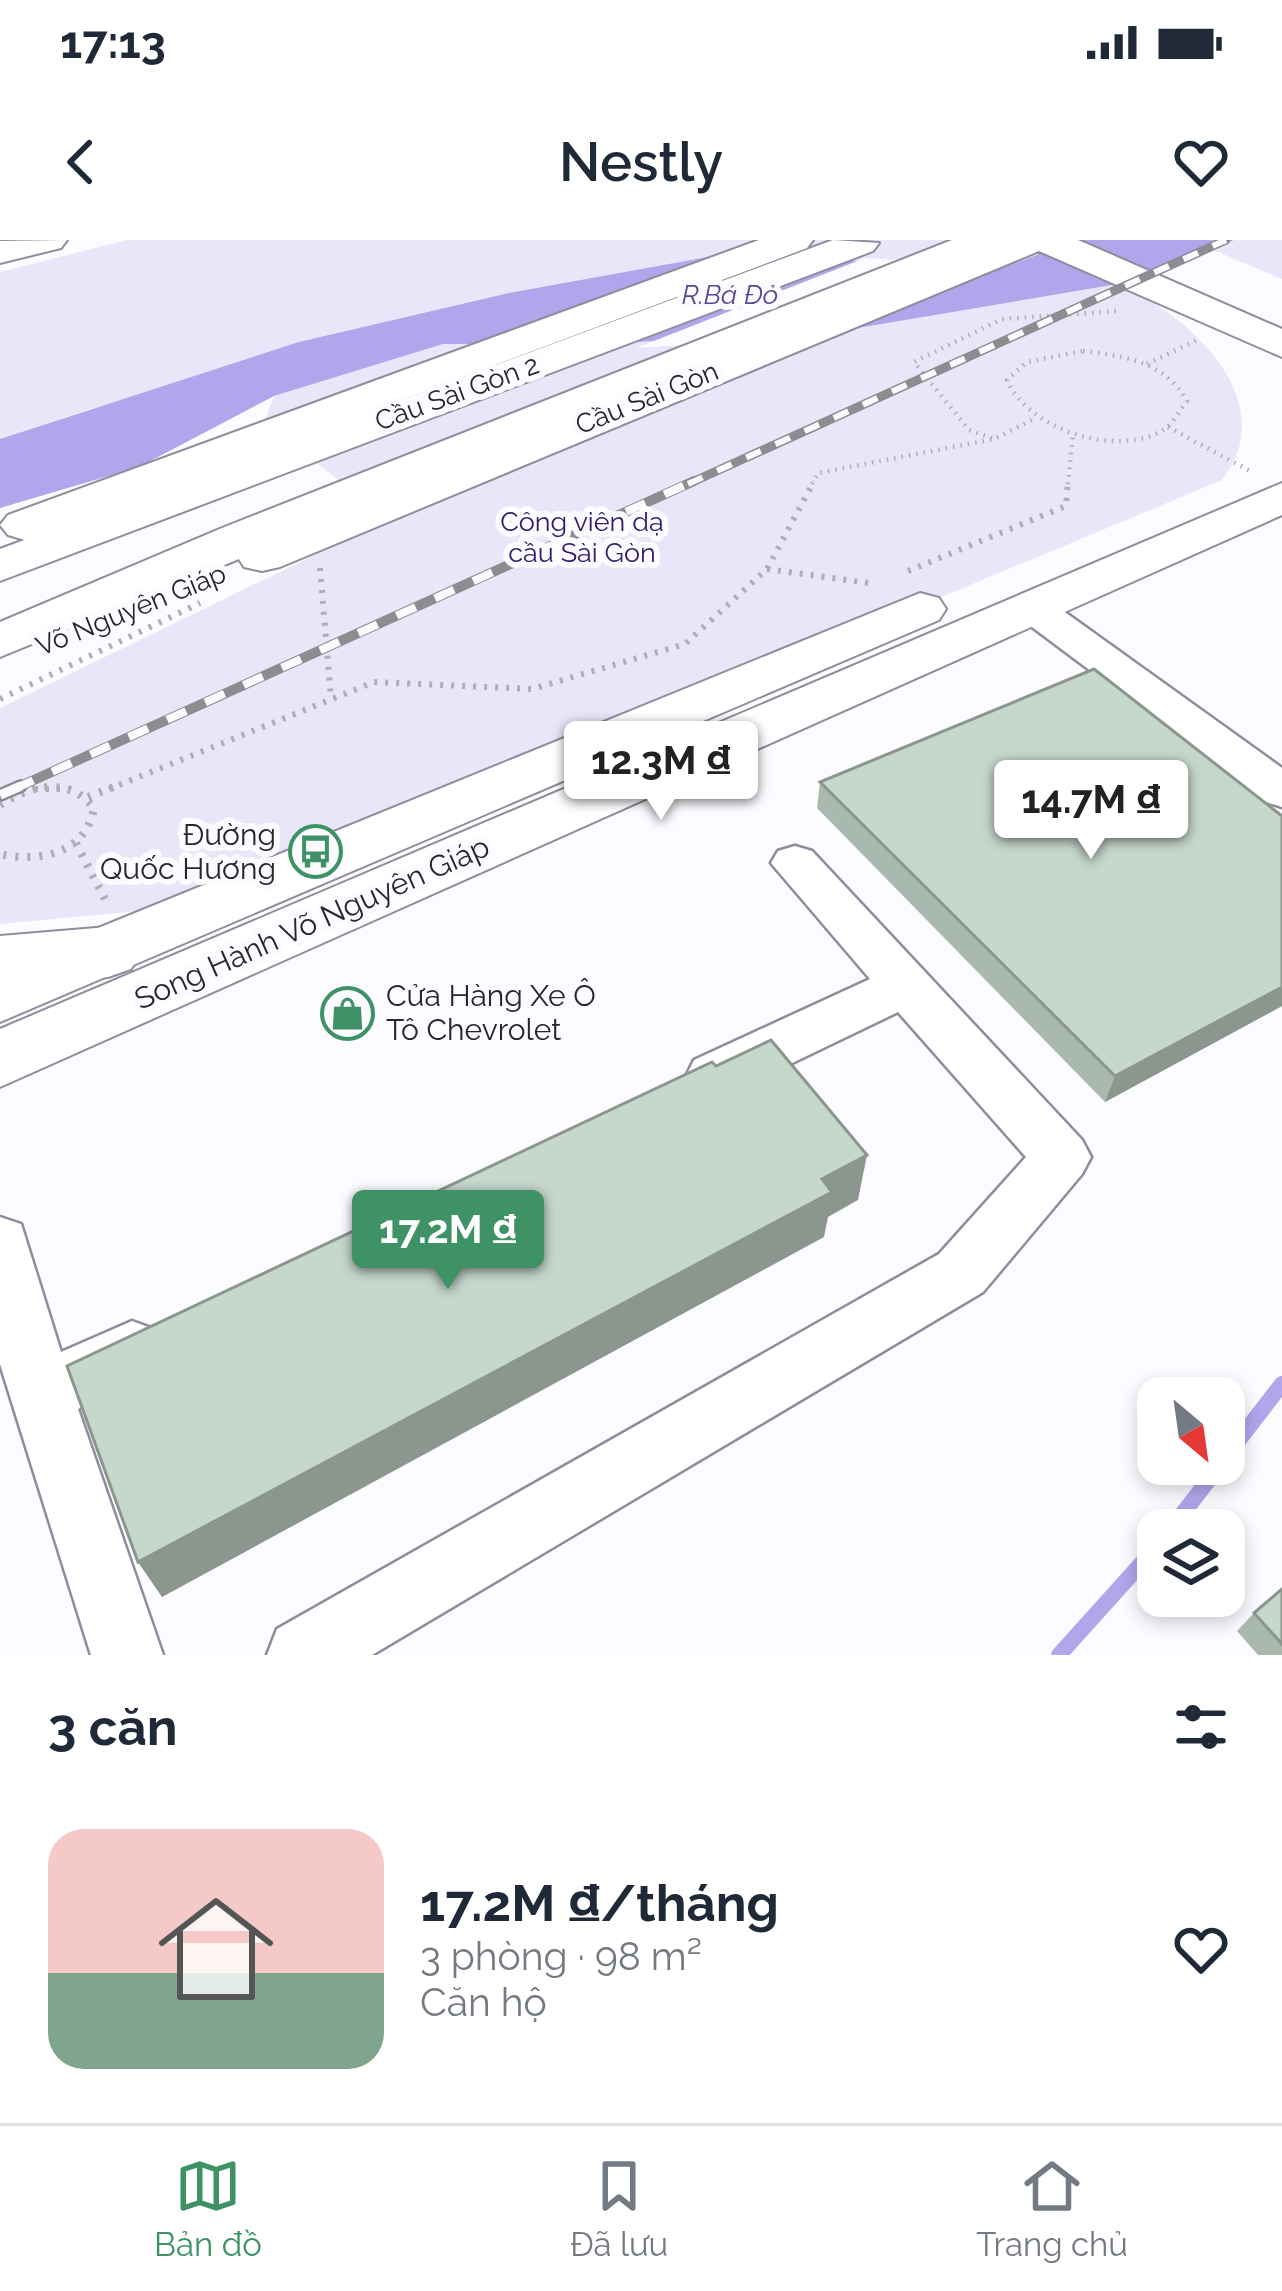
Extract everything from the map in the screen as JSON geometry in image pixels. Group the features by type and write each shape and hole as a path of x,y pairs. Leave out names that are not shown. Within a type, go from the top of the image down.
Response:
{"main road":[{"path":"0,252 48,240"},
{"name":"Cầu Sài Gòn 2","path":"18,546 794,240"},
{"name":"Cầu Sài Gòn 2","path":"18,546 868,240"},
{"name":"Cầu Sài Gòn","path":"240,539 934,240"},
{"name":"Cầu Sài Gòn","path":"240,539 985,240"},
{"name":"Cầu Sài Gòn","path":"240,539 1032,240"},
{"path":"1046,240 1178,311 1263,337 1282,379"},
{"name":"Song Hành Võ Nguyên Giáp","path":"0,1059 1034,609 1275,466"},
{"name":"Song Hành Võ Nguyên Giáp","path":"0,996 112,935 1275,466"},
{"name":"Võ Nguyên Giáp","path":"0,614 240,539"},
{"name":"Võ Nguyên Giáp","path":"0,641 240,539"},
{"name":"Võ Nguyên Giáp","path":"0,664 240,539"},
{"path":"0,961 112,935"}],"lane":[{"path":"1034,609 1282,791"},
{"path":"303,1655 961,1273 1062,1156 795,863"},
{"path":"668,1098 906,986"},
{"path":"0,1243 40,1394 127,1655"},
{"path":"40,1394 170,1332"}],"path":[{"path":"994,439 969,430 914,362 1002,319 1127,310"},
{"path":"1147,364 1204,337 1178,311"},
{"path":"1083,351 1147,364 1180,386 1187,401 1183,416 1168,428 1119,438 1073,433 1034,419 1008,394 1007,380 1030,359 1083,351"},
{"path":"88,797 374,682 532,689 685,644 767,569 818,473 994,439 1034,419"},
{"path":"1168,428 1275,466"},
{"path":"897,575 1066,506 1073,433"},
{"path":"318,546 331,698"},
{"path":"767,569 876,584 856,592"},
{"path":"0,699 212,597"},
{"path":"0,805 44,787 77,790 88,797 94,819 76,843 42,857 0,854"},
{"path":"76,843 112,935"}],"green space":[{"path":"127,240 1006,240 1040,253 997,270 730,253 93,408 0,439 0,272"},
{"path":"1234,240 1282,240 1282,279 1211,249"},
{"name":"Công viên dạ cầu Sài Gòn","path":"1118,284 1175,318 1201,341 1236,393 1242,422 1238,451 1222,480 203,905 0,924 0,708 389,519 264,422 274,396 443,344 608,344 864,327"}],"water":[{"name":"R.Bá Đỏ","path":"1076,240 1234,240 1118,284 864,327 608,344 443,344 274,396 139,467 0,508 0,439 299,342 509,293 730,253 997,270"}],"pier":[{"path":"865,258 986,264 809,337 636,348"}],"building":[{"path":"1094,669 1282,816 1282,987 1115,1076 820,782"},
{"path":"771,1040 867,1155 822,1179 832,1192 138,1562 67,1366 712,1062 716,1066"},
{"path":"1282,1589 1282,1644 1254,1613"}],"waterway":[{"path":"1245,1432 1282,1384"},
{"path":"1186,1509 1205,1485"},
{"path":"1059,1655 1137,1568"}],"railway":[{"path":"688,484 1226,240"},
{"path":"14,789 694,481"},
{"path":"14,789 21,786"},
{"path":"0,795 14,789"}],"place":[{"name":"Đường Quốc Hương","path":"315,852"},
{"name":"Cửa Hàng Xe Ô Tô Chevrolet","path":"347,1013"}]}
